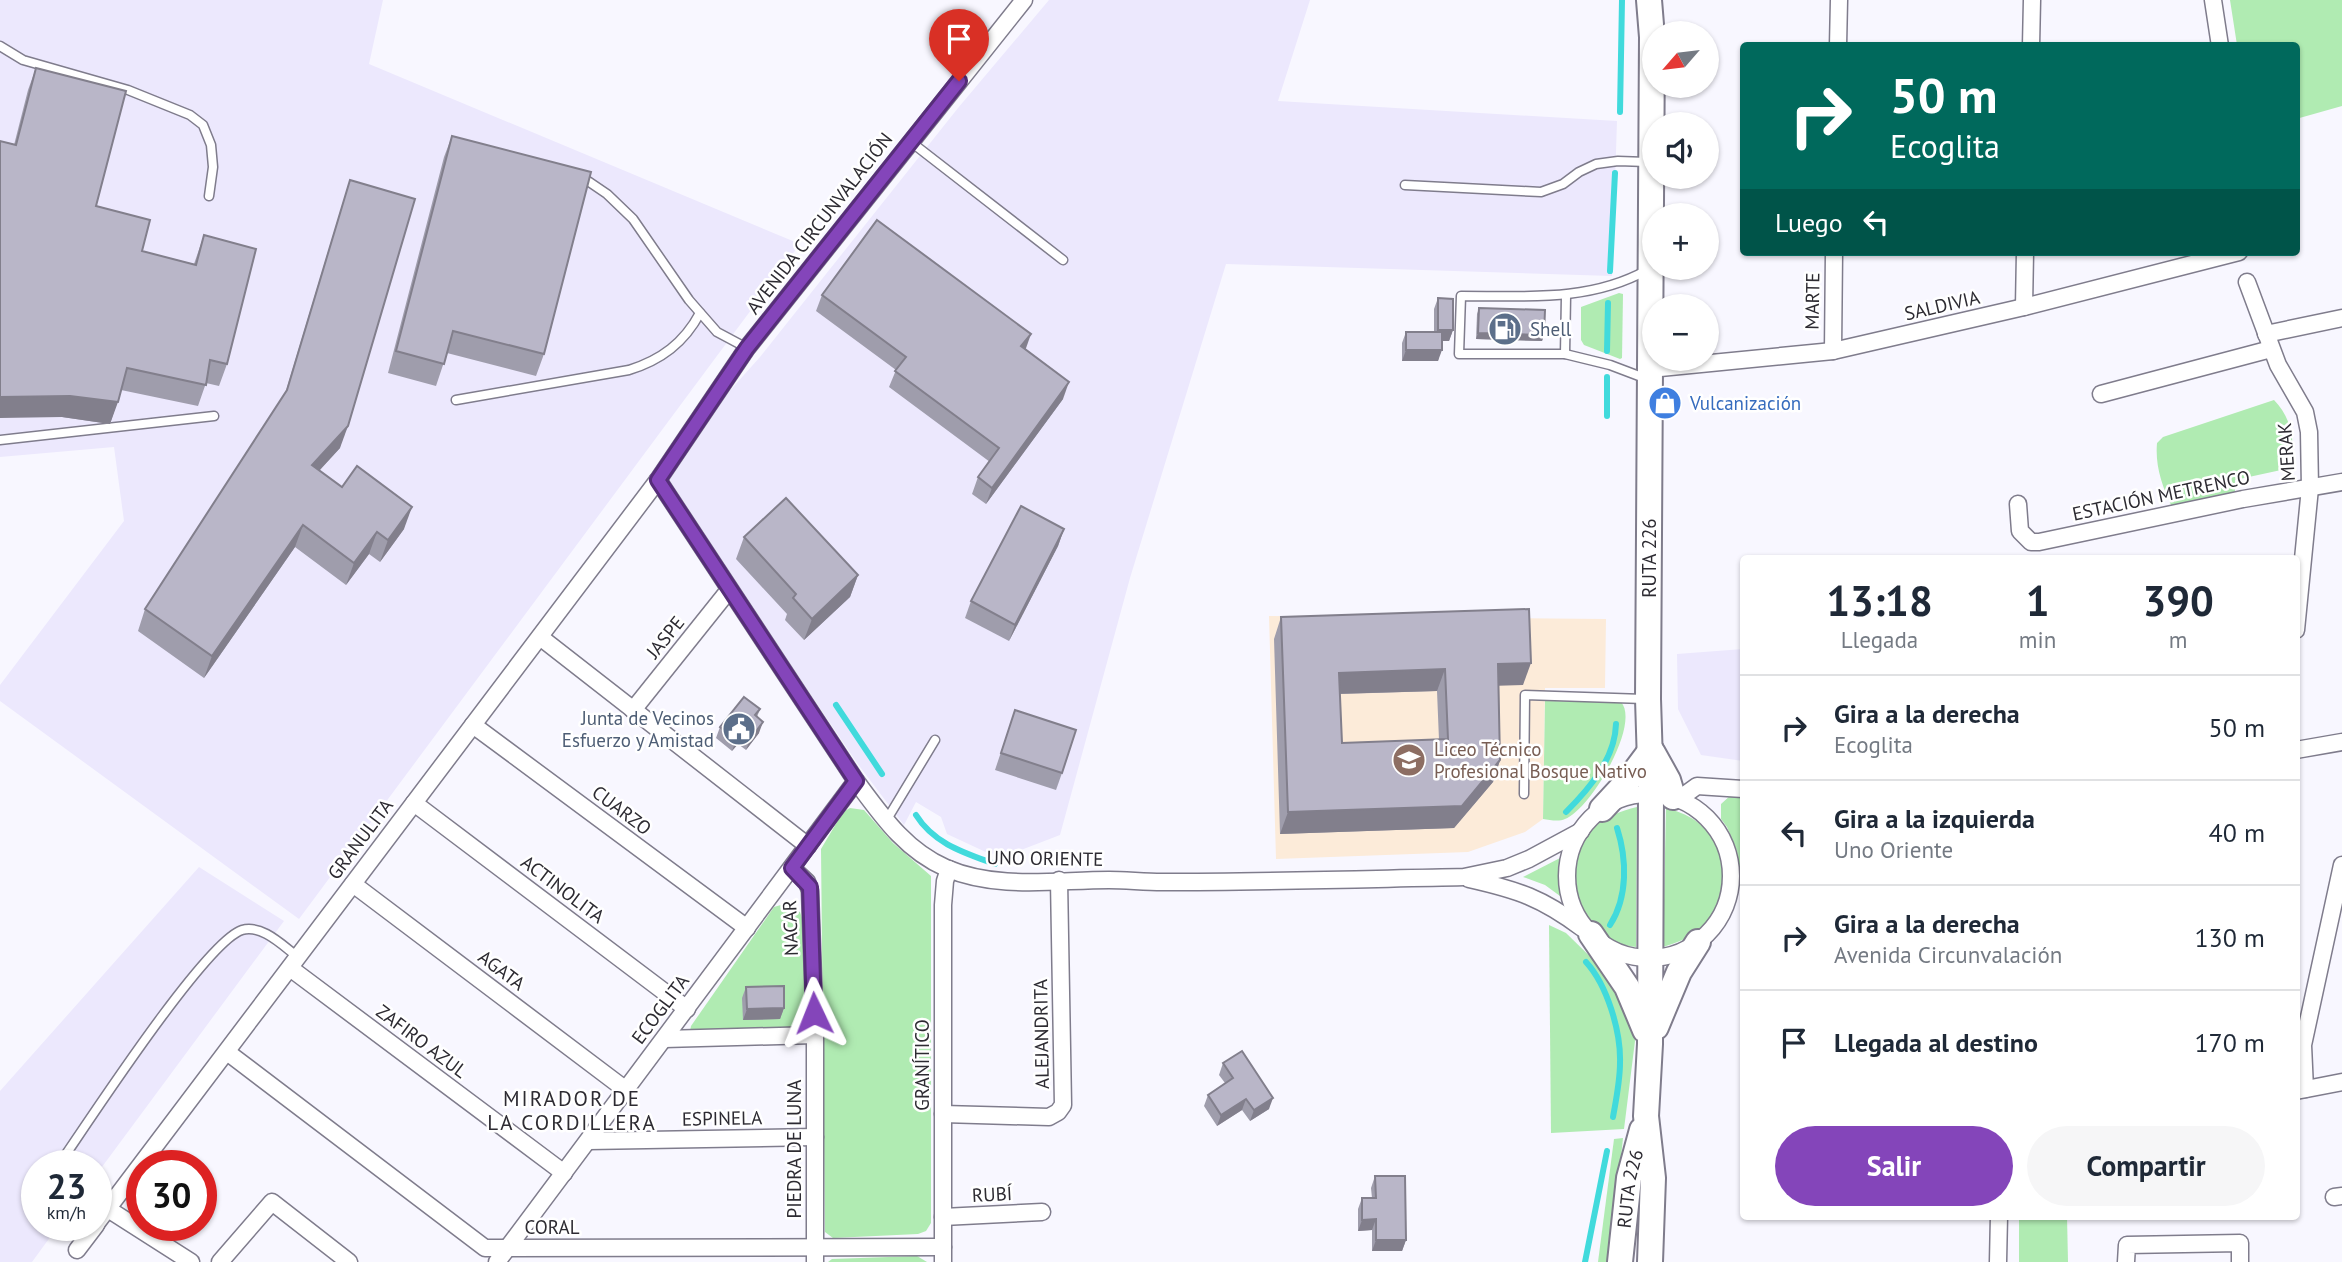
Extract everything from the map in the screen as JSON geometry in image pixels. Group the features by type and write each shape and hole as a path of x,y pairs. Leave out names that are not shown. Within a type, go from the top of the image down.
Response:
{"main road":[{"name":"RUTA 226","path":"1649,0 1653,37 1652,112"},
{"name":"RUTA 226","path":"1650,1262 1653,1178 1646,1116 1650,1044 1650,958 1668,797 1651,750 1648,699 1651,280"},
{"path":"1602,809 1651,750"},
{"path":"1591,934 1627,987 1650,1044"},
{"path":"1650,1044 1677,976 1699,943"},
{"name":"RUTA 226","path":"1620,1262 1629,1178 1646,1116"}],"street":[{"name":"AVENIDA CIRCUNVALACIÓN","path":"658,480 747,348 1024,0"},
{"path":"1838,42 1839,0"},
{"path":"2031,42 2032,0"},
{"path":"2213,0 2219,42"},
{"name":"MARTE","path":"1833,351 1834,256"},
{"path":"2024,307 2025,256"},
{"name":"SALDIVIA","path":"1650,375 1833,351 2024,307 2223,256"},
{"name":"MERAK","path":"2247,282 2287,383 2305,412 2309,432 2310,488 2300,589"},
{"path":"2101,394 2342,318"},
{"name":"UNO ORIENTE","path":"658,480 856,781 886,821 911,848 949,869 998,881 1195,882 1464,877 1507,868 1581,831"},
{"name":"GRANULITA","path":"112,1204 658,480"},
{"name":"ESTACIÓN METRENCO","path":"2018,504 2020,531 2031,542 2039,542 2243,499 2342,482"},
{"name":"JASPE","path":"633,710 729,590"},
{"path":"540,637 808,846"},
{"name":"CUARZO","path":"473,725 747,928"},
{"path":"2300,749 2342,742"},
{"name":"ECOGLITA","path":"497,1262 856,781"},
{"path":"1668,797 1697,786 1740,789"},
{"path":"1591,934 1576,911 1568,884 1572,848 1581,831 1602,809 1617,800 1634,795 1668,797 1700,811 1716,828 1727,849 1732,872 1723,914 1712,930 1699,943 1675,954 1650,958"},
{"name":"ACTINOLITA","path":"414,803 687,1009"},
{"path":"2342,865 2303,1045 2300,1090 2342,1082"},
{"name":"NACAR","path":"792,868 810,887 815,1035"},
{"name":"GRANÍTICO","path":"943,1254 943,905 949,869"},
{"name":"UNO ORIENTE","path":"1464,877 1530,896 1562,912 1608,947 1628,956 1650,958"},
{"name":"ALEJANDRITA","path":"943,1114 1049,1117 1063,1105 1059,880"},
{"path":"1729,896 1740,881"},
{"name":"AGATA","path":"353,884 626,1090"},
{"name":"ZAFIRO AZUL","path":"294,962 564,1173"},
{"path":"664,1040 815,1035"},
{"name":"PIEDRA DE LUNA","path":"815,1035 815,1255"},
{"name":"CORAL","path":"226,1052 482,1247 815,1255 943,1254"},
{"name":"ESPINELA","path":"588,1141 815,1137"},
{"path":"220,1262 272,1202 349,1262"},
{"path":"112,1212 191,1262"},
{"name":"RUBÍ","path":"943,1217 1042,1212"},
{"path":"1998,1262 1999,1220"},
{"name":"GRANULITA","path":"77,1250 84,1241"},
{"path":"2126,1262 2127,1245 2240,1243 2240,1262"}],"lane":[{"path":"0,46 23,60 128,90 190,115 203,125 211,145 213,167 209,197"},
{"path":"911,142 1063,260"},
{"path":"1405,185 1541,192 1563,184 1596,164 1618,160 1642,161"},
{"path":"573,172 607,194 633,219 700,313 717,332 747,348"},
{"path":"1642,272 1599,289 1566,296 1461,296 1459,354 1565,354 1650,375"},
{"path":"1565,354 1566,296"},
{"path":"456,400 646,365 674,348 689,332 700,313"},
{"path":"0,440 214,416"},
{"path":"1524,794 1525,695 1648,699"},
{"path":"886,821 935,740"},
{"path":"69,1150 173,1003 223,943 242,930 259,930 294,962"}],"shaded area":[{"path":"0,0 383,0 369,64 800,244 299,919 0,701 0,685 124,521 114,447 0,457"},
{"path":"1049,0 1310,0 1278,101 1617,121 1612,276 1226,264 1130,578 1060,835 1021,850 990,854 947,834 941,817 916,802 904,825 857,763 659,470 760,357 958,108"},
{"name":"Liceo Técnico Profesional Bosque Nativo","path":"1269,616 1606,619 1605,688 1545,688 1543,819 1525,832 1468,852 1276,859"},
{"path":"1740,649 1740,761 1701,755 1678,709 1677,654"},
{"path":"199,867 284,921 112,1153 112,1150 21,1150 21,1241 47,1241 32,1262 0,1262 0,1091"}],"green space":[{"path":"2230,0 2342,0 2342,106 2300,118 2300,42 2237,42"},
{"path":"1619,293 1623,294 1620,359 1584,345 1581,340 1581,307"},
{"path":"2274,400 2289,423 2293,450 2290,468 2235,480 2235,495 2172,507 2160,476 2157,443 2163,437"},
{"path":"1545,701 1621,702 1625,713 1619,746 1599,784 1575,812 1560,820 1543,819"},
{"path":"1731,795 1740,796 1739,871 1737,851 1721,819 1721,804"},
{"path":"1637,807 1636,947 1617,942 1601,932 1588,919 1580,903 1576,866 1581,848 1595,826 1606,818"},
{"path":"850,808 864,810 893,843 931,876 931,1223 926,1231 918,1234 833,1238 825,1232 821,849 843,812"},
{"path":"1666,808 1696,821 1708,832 1716,845 1723,875 1722,891 1709,919 1690,936 1663,947"},
{"path":"1564,856 1560,869 1560,896 1545,885 1523,877"},
{"path":"784,904 800,912 804,924 804,1027 798,1030 690,1031 774,907"},
{"path":"1549,925 1566,933 1608,974 1634,1030 1635,1041 1624,1129 1551,1133"},
{"path":"1623,1138 1610,1262 1598,1262 1614,1139"},
{"path":"2019,1220 2067,1220 2068,1262 2019,1262"},
{"path":"917,1256 927,1262 828,1262 832,1259"}],"building":[{"path":"36,68 126,91 96,206 150,220 142,251 196,265 204,235 256,249 227,364 210,360 206,385 127,368 118,402 70,396 0,397 0,141 16,145"},
{"path":"452,136 591,172 544,354 453,331 444,364 396,351"},
{"path":"350,180 415,199 348,426 312,465 342,487 357,466 412,507 388,540 377,532 354,563 303,525 212,656 145,609 287,390"},
{"path":"877,220 1031,334 1021,346 1069,382 992,488 978,477 999,448 895,371 906,357 822,295"},
{"path":"1438,298 1453,299 1453,330 1438,330"},
{"path":"1479,308 1545,310 1544,335 1478,333"},
{"path":"1406,332 1442,332 1442,350 1406,350"},
{"path":"786,498 858,575 812,619 793,598 796,594 744,537"},
{"path":"1021,506 1064,529 1015,625 971,601"},
{"path":"1529,609 1531,663 1498,664 1500,760 1462,806 1288,812 1281,617","holes":["1445,669 1448,739 1342,743 1339,673"]},
{"path":"744,697 760,709 755,715 763,722 750,739 742,732 736,740 720,727"},
{"path":"1015,710 1076,730 1062,773 1001,753"},
{"path":"784,986 784,1008 747,1009 746,987"},
{"path":"1242,1051 1273,1098 1254,1110 1246,1099 1221,1115 1208,1095 1233,1078 1223,1063"},
{"path":"1375,1176 1405,1176 1406,1240 1376,1240 1376,1219 1362,1220 1362,1198 1376,1198"}],"waterway":[{"path":"1620,112 1622,0"},
{"path":"1610,271 1615,173"},
{"path":"1607,351 1608,303"},
{"path":"1607,377 1607,416"},
{"path":"836,705 882,774"},
{"path":"1566,812 1592,783 1606,761 1615,737 1616,724"},
{"path":"916,815 923,825 941,840 995,864"},
{"path":"1610,925 1620,902 1624,878 1623,852 1617,828"},
{"path":"1586,962 1606,996 1618,1037 1620,1070 1613,1117"},
{"path":"1585,1262 1607,1151"}],"place":[{"name":"Shell","path":"1505,329"},
{"name":"Vulcanización","path":"1665,403"},
{"name":"Junta de Vecinos Esfuerzo y Amistad","path":"739,729"},
{"name":"Liceo Técnico Profesional Bosque Nativo","path":"1409,760"}],"district":[{"name":"MIRADOR DE LA CORDILLERA","path":"572,1110"}],"route":[{"path":"814,1013 810,887 792,868 856,781 658,480 747,348 959,81"}]}
